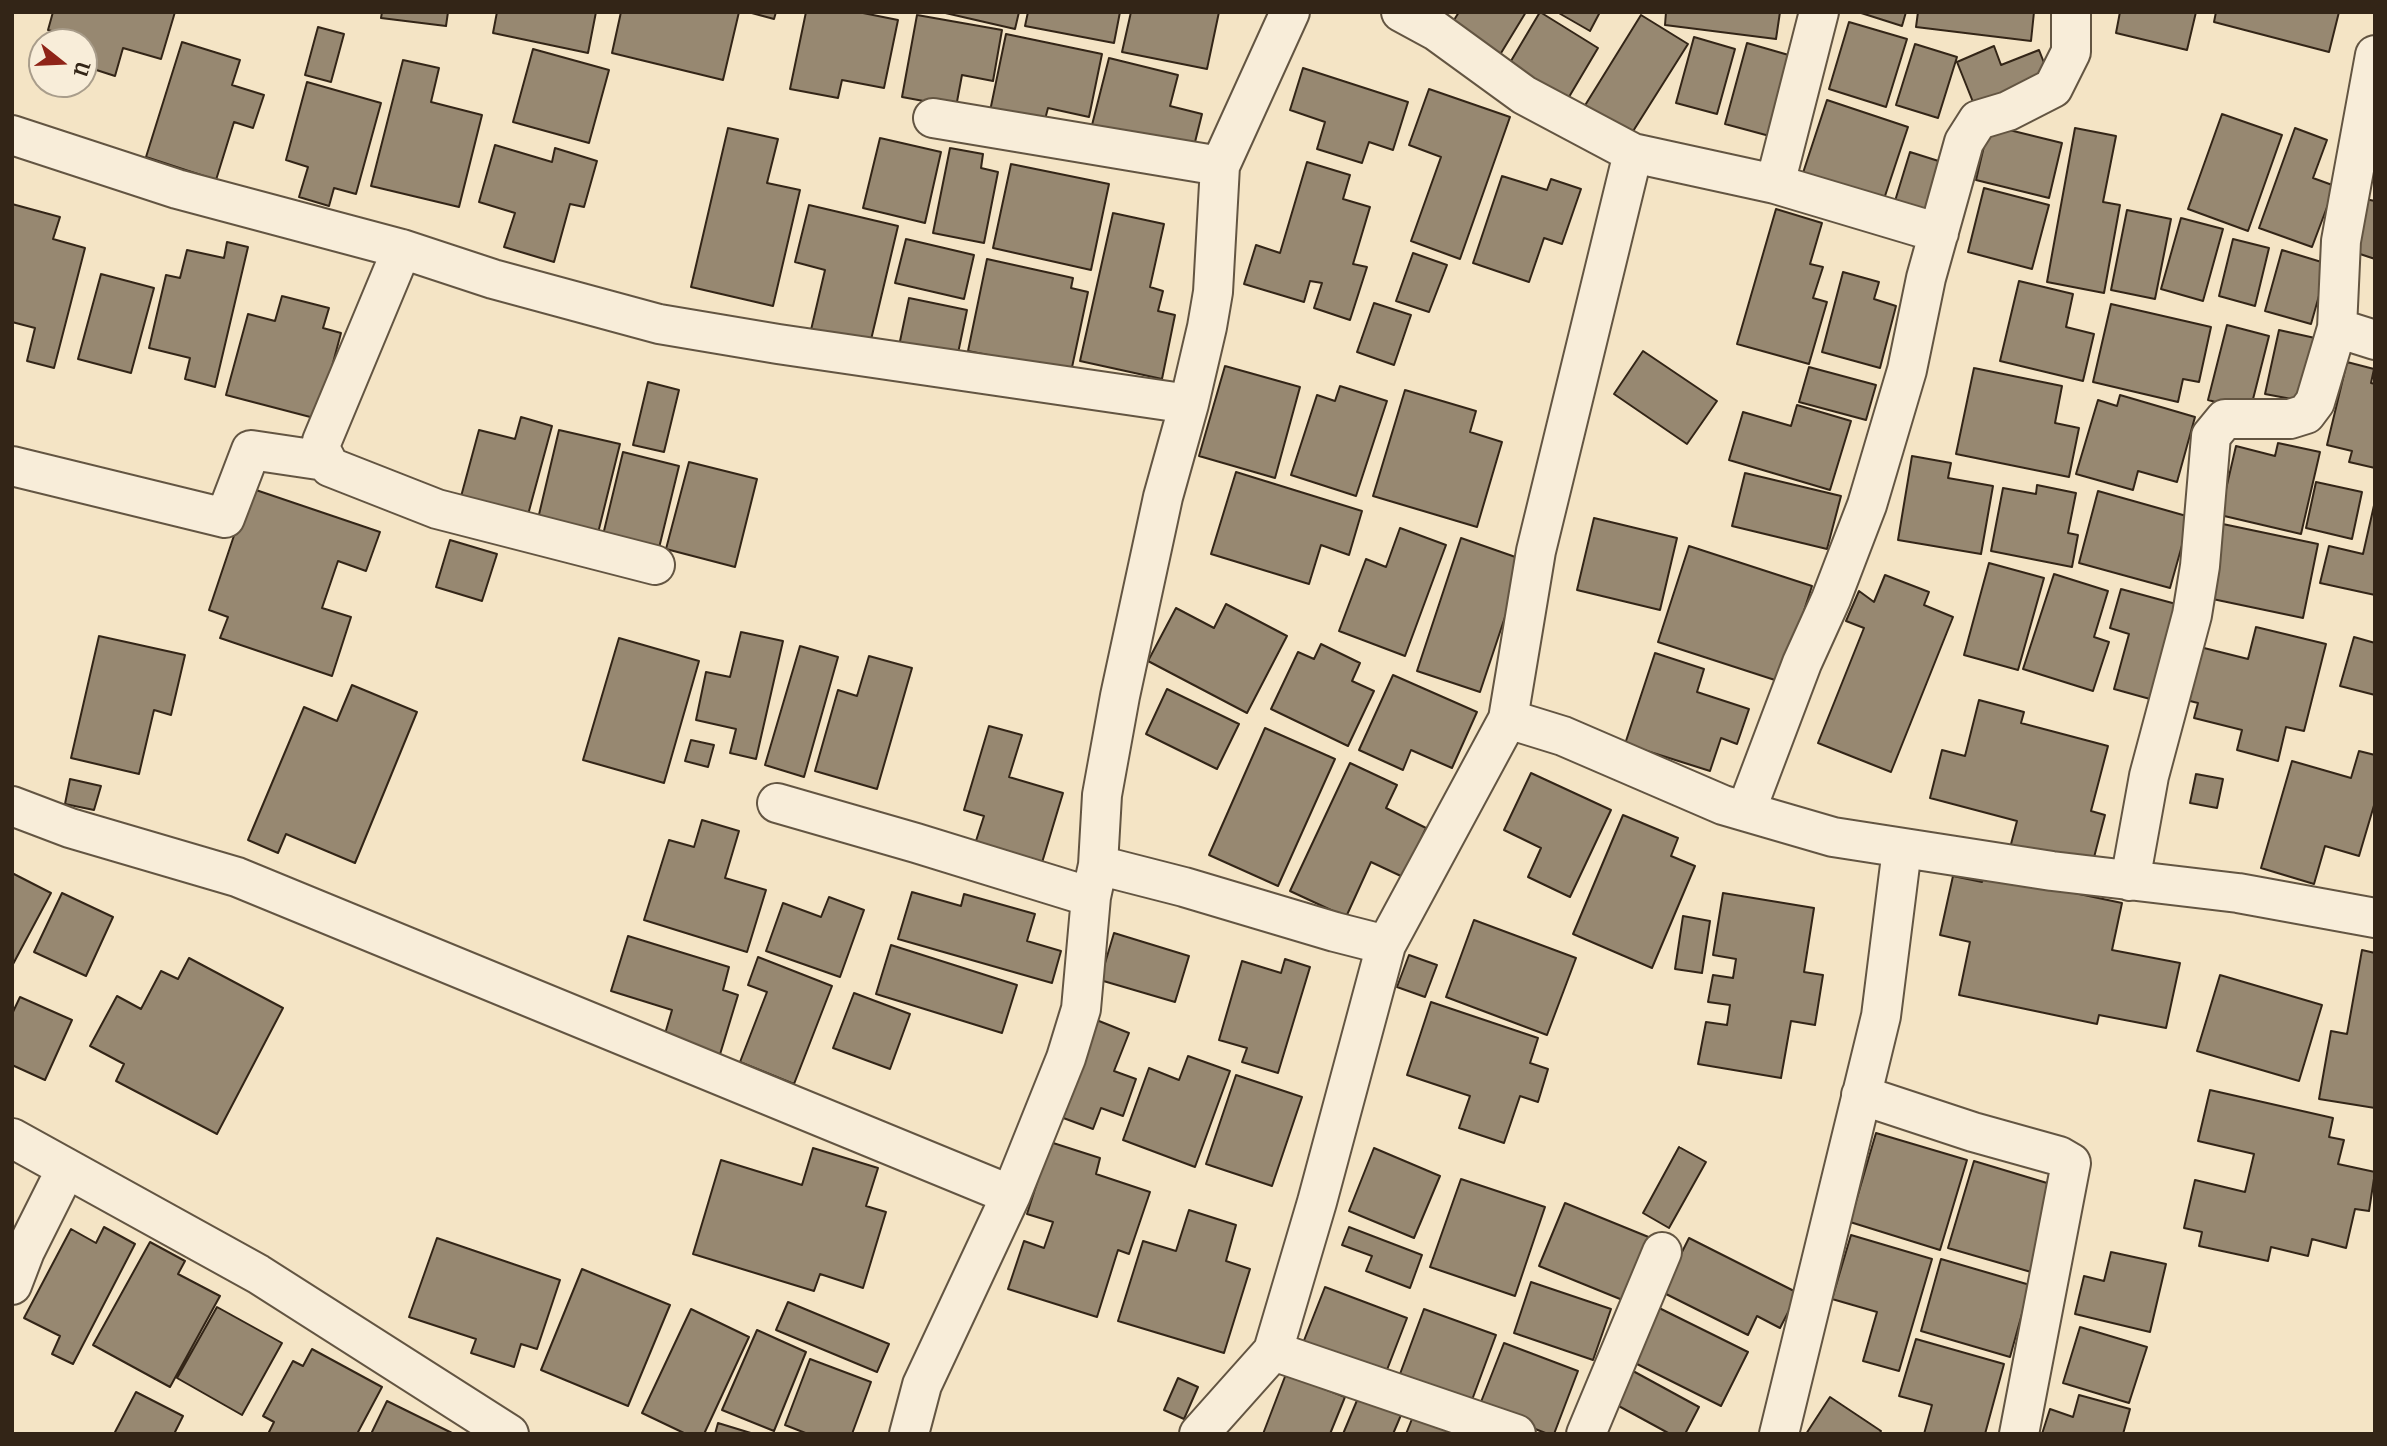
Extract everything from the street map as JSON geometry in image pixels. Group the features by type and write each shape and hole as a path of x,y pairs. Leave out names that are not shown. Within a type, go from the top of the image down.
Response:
{"street":[{"path":"909,1434 922,1385 1011,1195 1066,1058 1081,1009 1102,795 1120,696 1163,497 1208,327 1213,292 1220,166 1290,12"},
{"path":"1401,12 1436,31 1524,95 1633,153 1775,184 1939,233"},
{"path":"1775,184 1819,12"},
{"path":"1746,811 1801,663 1831,599 1867,505 1907,370 1926,278 1964,142 1978,120 2008,111 2053,88 2071,52 2071,12"},
{"path":"2130,881 2149,776 2192,615 2200,566 2211,436 2225,419 2290,419 2306,414 2315,402 2337,328 2341,241 2375,55"},
{"path":"933,118 1220,166"},
{"path":"12,135 177,189 402,249 493,279 659,324 1189,404"},
{"path":"1199,1434 1273,1351 1317,1202 1386,945 1508,719 1536,551 1633,153"},
{"path":"402,249 322,441 321,450 325,461 337,471 437,509 655,565"},
{"path":"2337,328 2375,340"},
{"path":"12,466 225,518 251,450 325,461"},
{"path":"1508,719 1563,736 1723,805 1833,837 2130,881 2238,893 2375,918"},
{"path":"777,803 916,843 1094,881 1184,887 1386,945"},
{"path":"12,806 71,828 237,877 1011,1195"},
{"path":"1779,1434 1881,1016 1902,849"},
{"path":"1861,1095 1973,1132 2059,1156 2071,1163 2019,1434"},
{"path":"12,1138 258,1274 509,1434"},
{"path":"12,1285 25,1251 66,1169"},
{"path":"1586,1434 1662,1252"},
{"path":"1273,1351 1516,1434"}],"building":[{"path":"53,12 175,12 161,59 123,48 115,76 98,71 98,28 49,28"},
{"path":"382,12 448,12 446,26 381,18"},
{"path":"497,12 596,12 588,53 493,33"},
{"path":"621,12 739,12 723,80 612,53"},
{"path":"748,12 776,12 774,19"},
{"path":"806,12 858,12 898,20 884,88 842,80 838,98 790,89"},
{"path":"941,12 1019,12 1015,29"},
{"path":"1028,12 1120,12 1114,43 1025,26"},
{"path":"1131,12 1219,12 1207,69 1122,52"},
{"path":"1459,12 1526,12 1498,58 1449,28"},
{"path":"1540,12 1598,48 1566,102 1508,66"},
{"path":"1557,12 1600,12 1590,31"},
{"path":"1666,12 1780,12 1776,39 1665,25"},
{"path":"1858,12 1906,12 1902,26"},
{"path":"1918,12 2034,12 2031,41 1916,27"},
{"path":"2120,12 2196,12 2187,50 2116,33"},
{"path":"2216,12 2339,12 2329,52 2214,22"},
{"path":"917,15 1002,30 993,81 962,75 956,107 902,97"},
{"path":"1641,15 1688,44 1630,136 1584,107"},
{"path":"1849,22 1907,39 1886,107 1829,89"},
{"path":"318,27 344,34 331,82 305,75"},
{"path":"1006,34 1102,54 1089,117 1048,108 1043,127 989,116"},
{"path":"1694,37 1735,49 1717,114 1676,103"},
{"path":"182,42 240,60 232,85 264,95 253,128 234,122 216,180 146,157"},
{"path":"1747,43 1799,58 1777,138 1725,124"},
{"path":"1915,44 1957,57 1938,118 1896,105"},
{"path":"1994,46 2001,65 2039,50 2050,78 1975,107 1957,62"},
{"path":"533,49 609,70 589,143 513,122"},
{"path":"1109,58 1178,75 1170,106 1202,114 1192,154 1091,129"},
{"path":"403,60 439,68 431,102 482,115 459,207 371,186"},
{"path":"1303,68 1408,102 1393,150 1369,142 1362,163 1317,149 1325,122 1290,110"},
{"path":"307,82 381,103 356,194 334,188 329,206 299,197 308,167 286,160"},
{"path":"1429,89 1510,117 1460,259 1411,241 1441,157 1409,145"},
{"path":"1827,100 1908,127 1882,205 1801,179"},
{"path":"2222,114 2282,135 2248,231 2188,209"},
{"path":"1989,125 2062,143 2049,198 1976,180"},
{"path":"728,128 778,139 767,183 800,190 773,306 691,287"},
{"path":"2075,128 2116,136 2103,202 2120,205 2104,293 2047,282"},
{"path":"2295,128 2327,140 2313,178 2335,186 2312,247 2259,228"},
{"path":"880,138 941,152 925,223 863,208"},
{"path":"495,145 552,162 555,148 597,161 584,207 570,204 554,262 504,247 515,213 479,202"},
{"path":"950,148 983,154 981,168 998,172 984,243 933,233"},
{"path":"1910,152 1948,164 1933,212 1895,201"},
{"path":"1307,162 1350,175 1343,199 1370,207 1353,264 1367,267 1350,320 1314,308 1322,283 1310,281 1304,302 1244,284 1256,245 1280,253"},
{"path":"1011,164 1109,184 1091,270 993,248"},
{"path":"1502,176 1547,190 1551,179 1581,189 1562,244 1544,238 1529,282 1473,263"},
{"path":"1984,188 2049,205 2032,269 1968,252"},
{"path":"2365,199 2375,201 2375,259 2348,250"},
{"path":"12,204 60,217 53,239 85,248 54,368 27,361 35,328 12,322"},
{"path":"809,205 898,226 870,344 811,330 825,270 795,262"},
{"path":"1776,209 1822,223 1810,264 1823,267 1813,298 1827,302 1809,364 1737,344"},
{"path":"2127,210 2171,219 2155,299 2111,290"},
{"path":"1113,213 1164,224 1150,287 1163,291 1158,311 1175,315 1162,379 1080,361"},
{"path":"2181,218 2223,229 2203,301 2161,289"},
{"path":"906,239 974,255 964,299 895,283"},
{"path":"2233,239 2269,248 2255,306 2219,296"},
{"path":"227,242 248,247 215,387 185,379 190,358 149,348 166,275 180,278 187,250 224,258"},
{"path":"2282,250 2328,264 2311,324 2265,311"},
{"path":"1413,253 1447,265 1429,312 1396,301"},
{"path":"987,259 1073,278 1071,288 1088,292 1071,372 968,351"},
{"path":"1843,272 1879,282 1874,299 1896,306 1880,368 1822,352"},
{"path":"101,274 154,288 131,373 78,359"},
{"path":"2019,281 2073,294 2066,327 2094,334 2083,381 2000,361"},
{"path":"282,296 329,308 323,328 341,333 318,419 226,395 248,314 275,321"},
{"path":"909,298 967,310 957,358 899,346"},
{"path":"1374,303 1411,315 1394,365 1357,352"},
{"path":"2111,304 2211,327 2199,382 2183,379 2178,402 2093,382"},
{"path":"2227,325 2269,336 2250,411 2208,400"},
{"path":"2279,330 2315,338 2302,401 2265,394"},
{"path":"1643,351 1717,401 1687,444 1614,394"},
{"path":"2347,362 2374,369 2371,383 2375,384 2375,468 2349,462 2352,451 2327,445"},
{"path":"1225,366 1300,387 1275,478 1199,456"},
{"path":"1809,367 1876,385 1866,420 1799,402"},
{"path":"1974,368 2062,386 2055,423 2079,428 2069,477 1956,454"},
{"path":"648,382 679,390 664,452 633,445"},
{"path":"1340,386 1387,401 1356,496 1291,475 1317,395 1335,401"},
{"path":"1405,390 1476,411 1470,432 1502,442 1477,527 1373,496"},
{"path":"2120,395 2195,417 2177,482 2138,471 2133,490 2076,474 2098,400 2117,406"},
{"path":"1797,405 1851,421 1830,490 1729,460 1743,412 1791,426"},
{"path":"521,417 552,426 526,522 459,504 479,430 515,439"},
{"path":"559,430 620,444 597,537 537,523"},
{"path":"2278,443 2320,452 2301,534 2220,515 2236,446 2275,456"},
{"path":"623,452 679,466 659,548 603,535"},
{"path":"1912,456 1951,463 1948,478 1993,486 1981,554 1898,540"},
{"path":"689,462 757,479 735,567 666,549"},
{"path":"1236,472 1362,511 1349,555 1321,545 1309,584 1211,554"},
{"path":"1745,473 1841,496 1827,549 1732,526"},
{"path":"2316,482 2362,492 2352,539 2306,528"},
{"path":"2037,485 2076,493 2068,533 2078,535 2072,567 1991,551 2003,488 2036,494"},
{"path":"250,488 380,532 366,571 338,561 322,608 351,617 332,676 220,638 228,617 209,610"},
{"path":"2098,491 2190,517 2170,588 2079,563"},
{"path":"2375,501 2375,595 2320,583 2329,546 2363,554"},
{"path":"1594,518 1677,538 1660,610 1577,590"},
{"path":"2218,523 2318,544 2303,618 2203,597"},
{"path":"1400,528 1446,545 1405,656 1339,631 1366,559 1386,567"},
{"path":"1461,538 1524,560 1480,692 1417,671"},
{"path":"450,540 497,554 482,601 436,587"},
{"path":"1689,546 1812,586 1781,682 1658,642"},
{"path":"1989,563 2044,578 2018,670 1964,655"},
{"path":"2054,574 2108,591 2094,637 2109,642 2093,691 2023,669"},
{"path":"1885,575 1929,592 1924,605 1953,617 1891,772 1818,743 1864,628 1846,621 1859,591 1874,602"},
{"path":"2121,589 2176,604 2150,699 2114,689 2129,634 2110,628"},
{"path":"1226,604 1287,636 1247,713 1148,661 1176,608 1214,628"},
{"path":"2256,627 2326,644 2304,731 2286,727 2278,761 2237,750 2242,730 2194,718 2198,703 2182,699 2196,646 2248,659"},
{"path":"741,632 783,641 756,759 730,753 736,729 696,720 706,672 730,677"},
{"path":"99,636 185,655 171,715 154,710 139,774 71,758"},
{"path":"2354,637 2375,643 2375,695 2340,686"},
{"path":"619,638 699,661 664,783 583,760"},
{"path":"1321,644 1360,663 1352,681 1374,691 1348,746 1271,709 1298,652 1314,659"},
{"path":"800,646 838,657 804,777 765,765"},
{"path":"1655,653 1704,669 1697,692 1749,709 1737,744 1721,738 1710,771 1625,744"},
{"path":"869,656 912,668 877,789 815,771 838,690 857,696"},
{"path":"1393,675 1477,712 1452,768 1411,750 1403,770 1359,750"},
{"path":"352,685 417,712 355,863 286,834 278,853 248,840 304,707 337,721"},
{"path":"1167,689 1239,724 1217,769 1146,734"},
{"path":"1979,700 2024,712 2021,723 2108,746 2091,811 2105,815 2091,869 2010,848 2017,821 1930,798 1942,750 1965,756"},
{"path":"989,726 1022,735 1009,777 1063,793 1041,866 974,847 984,816 964,810"},
{"path":"1265,728 1335,759 1278,886 1209,855"},
{"path":"691,740 714,745 708,767 685,761"},
{"path":"2359,751 2375,755 2375,802 2359,856 2325,846 2314,884 2261,868 2292,761 2351,778"},
{"path":"1350,763 1397,785 1386,808 1426,828 1403,877 1371,862 1346,917 1290,891"},
{"path":"1531,773 1611,810 1570,897 1528,877 1541,848 1504,830"},
{"path":"2196,774 2223,779 2217,808 2190,803"},
{"path":"70,779 101,786 94,810 65,804"},
{"path":"1623,815 1678,838 1671,856 1695,866 1652,968 1573,934"},
{"path":"702,820 739,831 725,878 766,890 747,952 644,920 669,840 694,847"},
{"path":"12,873 51,893 12,966"},
{"path":"1984,874 2122,903 2112,950 2180,963 2166,1028 2099,1015 2097,1024 1959,995 1970,942 1940,935 1953,876 1982,882"},
{"path":"912,892 961,906 964,894 1035,914 1027,941 1061,951 1052,983 898,939"},
{"path":"62,893 113,917 86,976 34,952"},
{"path":"1723,893 1814,908 1804,972 1823,975 1815,1025 1791,1021 1781,1078 1698,1064 1706,1022 1727,1025 1730,1005 1708,1002 1713,975 1733,978 1736,959 1713,955"},
{"path":"829,897 864,910 840,977 766,951 783,903 821,917"},
{"path":"1683,916 1710,921 1702,973 1675,969"},
{"path":"1474,920 1576,958 1547,1035 1446,997"},
{"path":"1114,933 1189,956 1175,1002 1100,980"},
{"path":"628,936 729,967 723,990 738,995 718,1061 662,1044 672,1010 611,991"},
{"path":"891,945 1017,985 1002,1033 876,994"},
{"path":"2362,950 2375,953 2375,1108 2319,1099 2331,1031 2347,1034"},
{"path":"1409,955 1437,965 1425,997 1397,987"},
{"path":"758,957 832,986 794,1084 740,1062 767,992 748,985"},
{"path":"189,958 283,1008 217,1134 116,1081 124,1064 90,1046 117,996 141,1009 161,971 178,979"},
{"path":"1285,959 1310,967 1278,1073 1242,1062 1247,1048 1219,1040 1242,961 1281,973"},
{"path":"2220,975 2322,1005 2299,1081 2197,1051"},
{"path":"854,993 910,1014 890,1069 833,1048"},
{"path":"20,997 72,1020 45,1080 12,1065 12,1014"},
{"path":"1431,1002 1538,1038 1530,1063 1548,1069 1538,1102 1520,1096 1504,1143 1459,1128 1470,1096 1407,1075"},
{"path":"1094,1019 1129,1033 1114,1071 1136,1079 1123,1116 1101,1108 1093,1129 1058,1116"},
{"path":"1188,1056 1230,1071 1195,1167 1123,1140 1149,1068 1179,1080"},
{"path":"1236,1075 1302,1097 1272,1186 1206,1164"},
{"path":"2210,1090 2333,1118 2329,1137 2344,1140 2338,1164 2375,1172 2369,1211 2355,1209 2346,1248 2312,1239 2308,1256 2271,1247 2268,1261 2199,1246 2202,1232 2184,1228 2195,1180 2245,1192 2254,1154 2198,1141"},
{"path":"1876,1133 1967,1160 1940,1250 1850,1222"},
{"path":"1050,1142 1100,1158 1096,1174 1150,1192 1129,1254 1118,1250 1097,1317 1008,1289 1024,1241 1044,1248 1053,1222 1027,1214"},
{"path":"1679,1147 1706,1162 1669,1228 1643,1213"},
{"path":"813,1148 878,1168 866,1206 886,1212 863,1288 820,1274 814,1291 693,1254 721,1160 802,1185"},
{"path":"1374,1148 1440,1176 1414,1238 1349,1211"},
{"path":"1974,1161 2057,1186 2031,1272 1948,1248"},
{"path":"1461,1179 1545,1207 1515,1296 1430,1267"},
{"path":"1565,1203 1651,1238 1625,1301 1539,1266"},
{"path":"1189,1210 1236,1225 1226,1261 1250,1269 1224,1353 1118,1321 1143,1241 1176,1251"},
{"path":"104,1227 135,1244 73,1364 52,1354 60,1336 24,1318 71,1229 96,1243"},
{"path":"1349,1227 1422,1255 1410,1288 1366,1271 1372,1256 1342,1245"},
{"path":"1851,1235 1932,1259 1899,1371 1863,1361 1877,1312 1832,1299"},
{"path":"437,1238 560,1280 537,1349 521,1344 514,1367 471,1353 476,1339 409,1317"},
{"path":"1689,1238 1798,1293 1780,1328 1757,1316 1748,1335 1662,1292"},
{"path":"150,1242 185,1261 178,1274 220,1296 170,1387 93,1345"},
{"path":"2111,1252 2166,1264 2150,1332 2075,1314 2084,1276 2104,1281"},
{"path":"1941,1259 2030,1285 2010,1357 1921,1331"},
{"path":"582,1269 670,1305 628,1406 541,1370"},
{"path":"1531,1282 1611,1309 1593,1360 1514,1333"},
{"path":"1325,1287 1407,1318 1385,1375 1303,1343"},
{"path":"788,1302 889,1344 877,1372 776,1330"},
{"path":"1649,1303 1748,1352 1721,1406 1623,1357"},
{"path":"217,1307 282,1343 242,1415 177,1378"},
{"path":"691,1309 749,1337 704,1434 686,1434 642,1413"},
{"path":"1424,1309 1496,1335 1472,1400 1400,1374"},
{"path":"2080,1327 2147,1347 2129,1403 2063,1383"},
{"path":"757,1330 806,1352 774,1431 722,1410"},
{"path":"1916,1339 2004,1364 1985,1434 1924,1434 1932,1405 1899,1396"},
{"path":"1504,1343 1578,1371 1554,1434 1479,1407"},
{"path":"312,1349 382,1387 357,1434 268,1434 274,1422 263,1416 293,1361 303,1366"},
{"path":"810,1359 871,1382 852,1434 808,1434 785,1425"},
{"path":"1633,1371 1699,1407 1685,1434 1670,1434 1615,1404"},
{"path":"1286,1374 1345,1397 1330,1434 1263,1434"},
{"path":"1178,1378 1198,1387 1184,1419 1164,1410"},
{"path":"136,1392 183,1416 174,1434 114,1434"},
{"path":"2079,1395 2130,1409 2123,1434 2042,1434 2050,1409 2073,1417"},
{"path":"1830,1397 1881,1431 1879,1434 1806,1434"},
{"path":"1358,1398 1401,1415 1393,1434 1343,1434"},
{"path":"387,1401 454,1434 371,1434"},
{"path":"1414,1414 1459,1434 1406,1434"},
{"path":"718,1423 754,1434 715,1434"}]}
